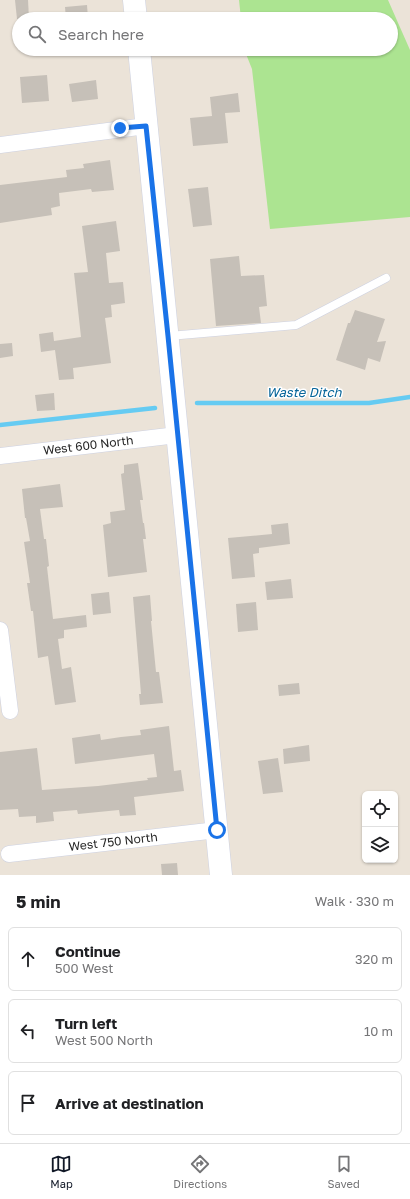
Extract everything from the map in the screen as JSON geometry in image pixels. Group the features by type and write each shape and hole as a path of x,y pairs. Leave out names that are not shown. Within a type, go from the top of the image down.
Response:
{"main road":[{"path":"134,0 135,12"},
{"path":"139,56 221,875"}],"street":[{"path":"0,145 146,126"},
{"name":"West 600 North","path":"0,456 177,435"},
{"path":"0,630 10,711"},
{"name":"West 750 North","path":"9,854 217,830"}],"lane":[{"path":"168,336 296,324 386,278"}],"green space":[{"path":"239,0 388,0 393,12 240,12"},
{"path":"398,23 410,50 410,217 270,229 252,69 247,56 398,56"}],"building":[{"path":"15,0 28,0 29,12 16,12"},
{"path":"87,5 88,12 65,12 65,7"},
{"path":"47,75 49,101 22,103 20,77"},
{"path":"96,80 98,99 72,102 69,84"},
{"path":"238,93 240,112 225,113 228,143 193,146 190,118 212,116 210,97"},
{"path":"110,160 114,190 92,192 91,189 59,193 60,206 51,208 52,215 0,223 0,185 67,177 66,170 84,168 83,164"},
{"path":"208,187 212,225 193,227 188,189"},
{"path":"116,221 120,251 106,253 109,283 123,282 125,303 111,305 112,317 105,318 111,363 73,368 74,379 59,380 55,350 41,352 39,334 53,332 54,341 81,337 74,273 88,272 82,226"},
{"path":"239,256 241,276 264,275 267,306 259,307 261,323 216,326 210,259"},
{"path":"355,310 385,319 377,342 386,341 380,362 368,358 365,370 336,360 348,323 350,323"},
{"path":"12,343 13,356 0,358 0,344"},
{"path":"54,393 55,410 37,411 35,395"},
{"path":"138,463 143,500 140,500 146,539 143,539 147,572 108,577 103,525 111,523 110,512 125,510 121,474 124,473 124,465"},
{"path":"60,484 63,507 40,509 44,539 46,539 49,566 47,567 53,619 86,615 87,627 64,630 64,638 58,639 62,669 71,667 76,702 55,705 48,656 38,658 33,611 31,611 27,583 30,583 24,542 30,541 25,518 22,489"},
{"path":"288,523 290,544 259,548 259,553 253,554 255,577 232,579 228,538 272,534 271,525"},
{"path":"291,579 293,598 267,600 265,582"},
{"path":"109,592 111,613 93,615 91,594"},
{"path":"150,595 156,672 159,672 163,703 140,705 139,694 141,694 133,597"},
{"path":"256,602 258,630 238,632 236,604"},
{"path":"299,683 300,694 279,696 278,685"},
{"path":"169,726 174,771 181,770 184,791 134,797 136,815 120,816 119,810 78,814 77,810 53,812 54,821 36,823 36,816 19,817 18,809 0,810 0,752 37,748 42,790 98,786 148,780 147,778 157,777 154,754 75,764 72,738 100,734 101,740 141,735 140,730"},
{"path":"309,745 310,761 284,764 283,749"},
{"path":"278,758 283,792 263,794 258,761"},
{"path":"177,863 178,875 162,875 161,864"}],"waterway":[{"name":"Waste Ditch","path":"197,403 369,403 410,397"},
{"name":"Waste Ditch","path":"0,425 155,408"}],"route":[{"path":"120,128 146,126 217,830"}]}
